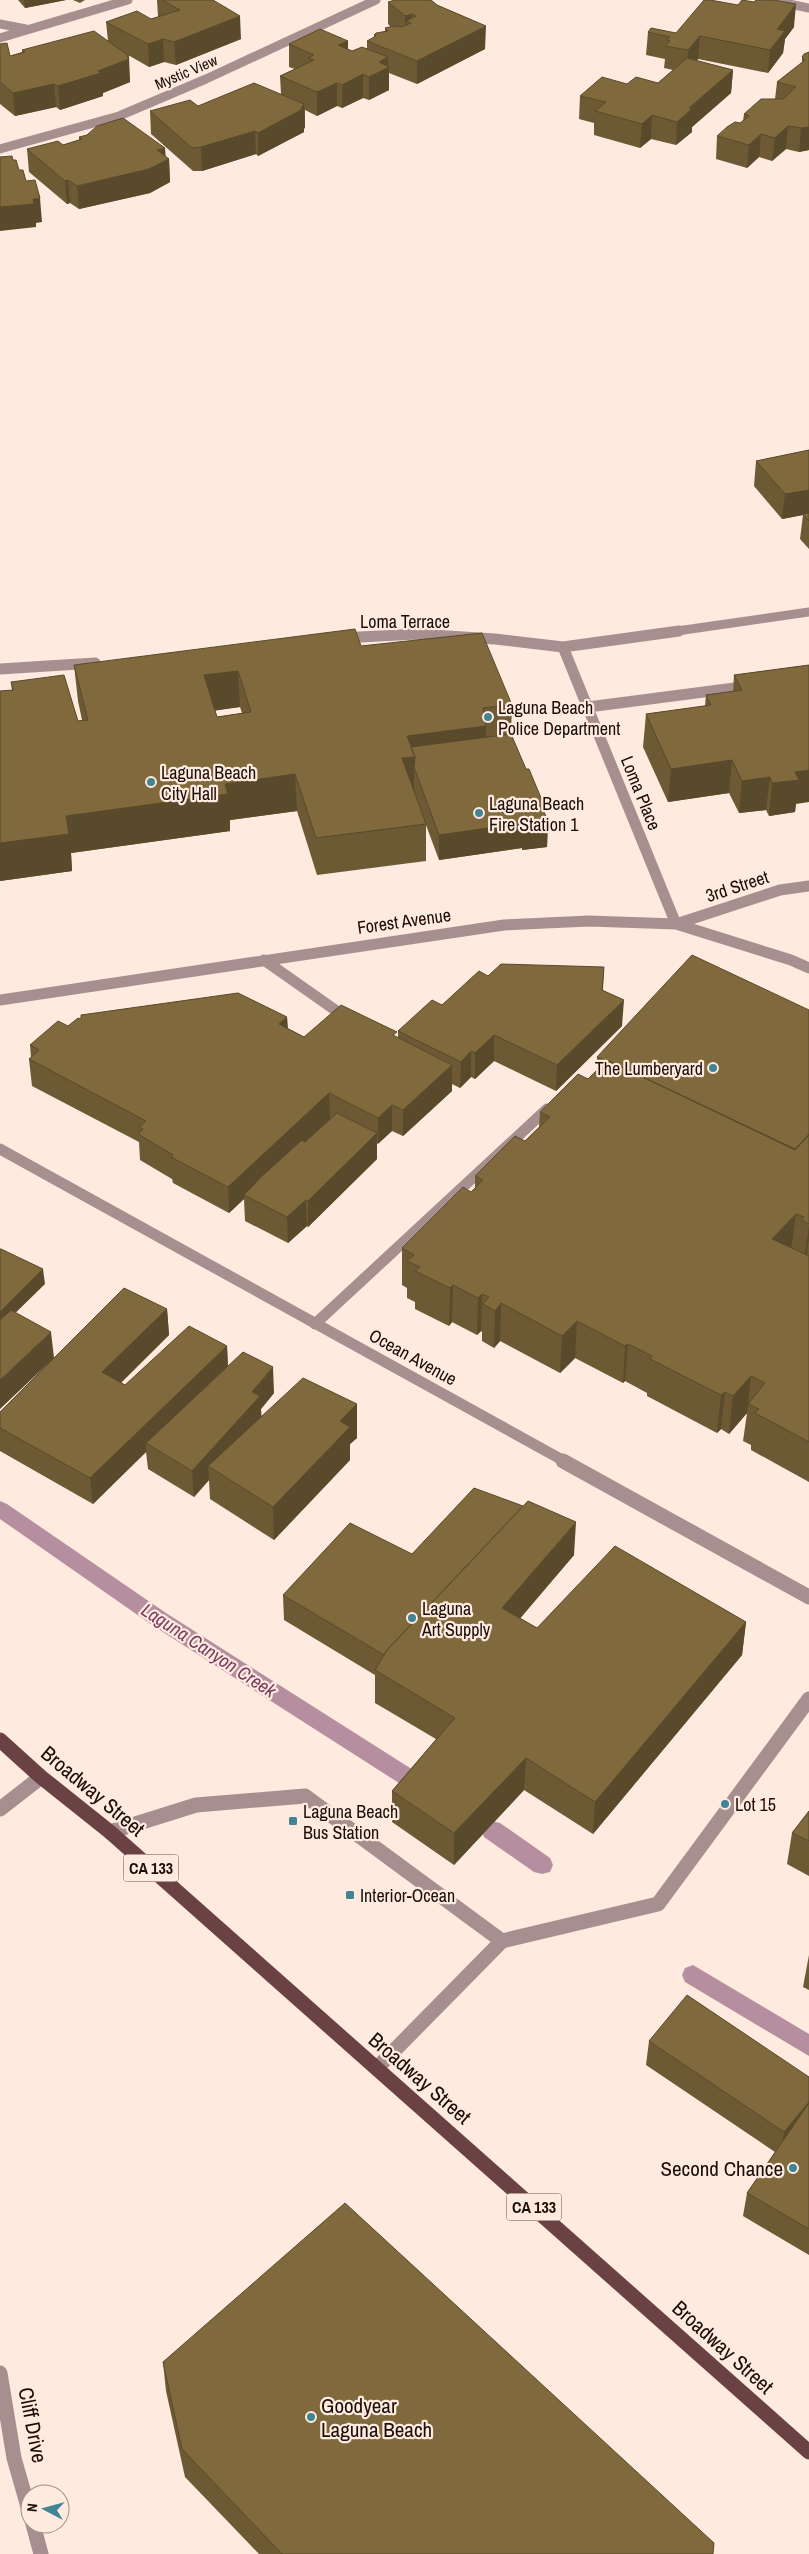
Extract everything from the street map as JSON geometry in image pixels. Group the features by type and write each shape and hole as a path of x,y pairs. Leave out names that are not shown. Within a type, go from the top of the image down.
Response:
{"main road":[{"name":"Broadway Street","path":"0,1740 41,1777 110,1832 809,2452"}],"street":[{"path":"0,38 128,0"},
{"name":"Mystic View","path":"0,149 120,116 206,79 376,0"},
{"path":"783,2 809,8"},
{"path":"0,24 28,30"},
{"name":"Loma Terrace","path":"330,638 416,634 495,639 563,647 809,612"},
{"name":"Loma Place","path":"563,647 676,924"},
{"path":"0,670 102,663"},
{"path":"588,707 762,684"},
{"name":"3rd Street","path":"676,924 780,890 809,886"},
{"name":"Forest Avenue","path":"0,1000 504,925 589,921 676,924 790,960 809,968"},
{"path":"264,960 326,1006 352,1021"},
{"path":"315,1324 547,1109"},
{"name":"Ocean Avenue","path":"0,1149 809,1598"},
{"path":"377,2068 502,1941 658,1904 809,1699"},
{"path":"0,1809 41,1777"},
{"path":"110,1832 196,1805 305,1796 502,1941"},
{"name":"Cliff Drive","path":"0,2373 14,2458 21,2484"},
{"path":"36,2534 41,2554"}],"building":[{"path":"162,0 213,0 240,16 174,42 163,39 148,44 106,22 137,11 151,19 180,10"},
{"path":"395,0 431,0 437,5 486,26 417,61 367,41 376,36 374,35 376,33 388,31 385,28 402,27 411,23 406,21 416,16 412,14 405,16 388,2"},
{"path":"704,0 738,5 742,0 754,2 756,0 773,0 796,4 777,29 785,31 770,50 700,36 688,50 665,46 670,41 667,40 670,37 648,32 651,28 676,33"},
{"path":"320,29 348,41 338,45 352,51 362,47 388,57 379,62 389,67 369,77 363,74 342,85 337,83 317,92 280,76 314,60 308,58 314,55 289,44"},
{"path":"94,31 129,56 127,57 129,59 98,71 101,73 58,86 54,84 13,93 0,82 0,44 7,43 10,56 25,52 22,50"},
{"path":"809,52 809,127 788,126 775,138 761,134 749,145 717,136 735,122 740,123 749,116 744,114 761,99 783,99 796,87 777,82 805,60 802,57"},
{"path":"687,58 733,70 689,108 693,108 677,122 652,115 642,124 595,111 606,102 580,96 602,77 627,84 636,77 658,83"},
{"path":"254,83 304,104 301,108 303,109 258,133 255,131 192,148 150,111 190,100 198,106"},
{"path":"123,118 165,148 157,150 169,159 149,169 77,186 68,180 65,181 27,149 58,141 63,145 82,139 79,137 87,135 97,126"},
{"path":"12,156 13,160 16,160 19,170 23,170 26,181 35,180 40,198 33,199 34,204 0,207 0,157"},
{"path":"809,450 809,490 785,494 756,461"},
{"path":"809,513 809,521 803,514"},
{"path":"355,629 361,646 482,633 512,705 483,708 486,726 407,736 415,757 402,758 426,824 316,838 295,774 225,784 228,794 66,816 69,834 0,843 0,691 13,690 11,682 64,675 78,721 88,720 74,665","holes":["238,671 251,712 217,717 204,675"]},
{"path":"809,665 809,770 795,772 799,780 772,783 770,777 742,781 732,760 671,769 646,714 711,705 706,695 742,690 734,675"},
{"name":"Laguna Beach Fire Station 1","path":"511,734 526,769 529,769 544,805 541,805 548,821 439,835 414,767 415,757 411,747"},
{"name":"The Lumberyard","path":"692,955 809,1010 809,1134 795,1149 597,1057"},
{"path":"501,964 604,967 602,990 624,1000 557,1065 494,1035 475,1053 471,1051 461,1062 398,1031 432,1000 442,1005 479,971 488,976"},
{"path":"238,993 287,1017 279,1024 304,1037 341,1005 397,1032 393,1035 452,1065 403,1110 392,1105 378,1118 329,1093 228,1187 171,1157 173,1155 138,1134 143,1129 139,1127 146,1121 29,1059 39,1050 30,1045 58,1021 68,1026 78,1018 81,1019 81,1015"},
{"path":"607,1060 795,1150 809,1135 809,1224 802,1220 804,1217 796,1214 772,1239 809,1256 809,1442 755,1413 759,1409 748,1404 765,1383 751,1376 733,1396 725,1392 721,1395 650,1359 652,1356 628,1344 625,1346 577,1321 562,1336 501,1303 495,1311 483,1304 489,1297 482,1294 478,1298 453,1285 450,1288 415,1271 420,1267 407,1261 414,1255 402,1248 463,1187 471,1192 483,1180 475,1176 515,1136 525,1141 550,1117 540,1112 578,1074 588,1079"},
{"path":"337,1113 377,1133 308,1201 306,1200 287,1217 244,1195 302,1140 305,1142"},
{"path":"0,1249 43,1269 0,1312"},
{"path":"124,1288 167,1309 102,1372 125,1385 189,1326 227,1346 90,1478 0,1428 0,1412"},
{"path":"11,1310 51,1332 0,1380 0,1320"},
{"path":"243,1352 273,1367 252,1392 260,1396 192,1471 146,1443"},
{"path":"303,1378 357,1404 340,1421 350,1427 273,1507 208,1466"},
{"path":"474,1488 523,1506 384,1655 283,1595 350,1523 412,1554"},
{"path":"528,1501 576,1522 502,1608 537,1628 615,1546 746,1622 595,1802 526,1758 454,1833 392,1791 455,1718 375,1670 387,1650"},
{"path":"809,1811 809,1841 792,1833"},
{"path":"687,1995 809,2077 809,2102 784,2132 649,2041"},
{"name":"Second Chance","path":"809,2103 809,2229 747,2193"},
{"path":"345,2203 714,2543 713,2554 282,2554 182,2449 163,2362"}],"waterway":[{"name":"Laguna Canyon Creek","path":"0,1509 159,1619 421,1786"},
{"path":"492,1830 542,1865"},
{"path":"693,1975 809,2046"}],"place":[{"name":"Laguna Beach Police Department","path":"488,717"},
{"name":"Laguna Beach City Hall","path":"151,782"},
{"name":"Laguna Beach Fire Station 1","path":"479,813"},
{"name":"The Lumberyard","path":"713,1068"},
{"name":"Laguna Art Supply","path":"412,1618"},
{"name":"Lot 15","path":"725,1804"},
{"name":"Laguna Beach Bus Station","path":"293,1821"},
{"name":"Interior-Ocean","path":"350,1895"},
{"name":"Second Chance","path":"793,2168"},
{"name":"Goodyear Laguna Beach","path":"311,2417"}]}
